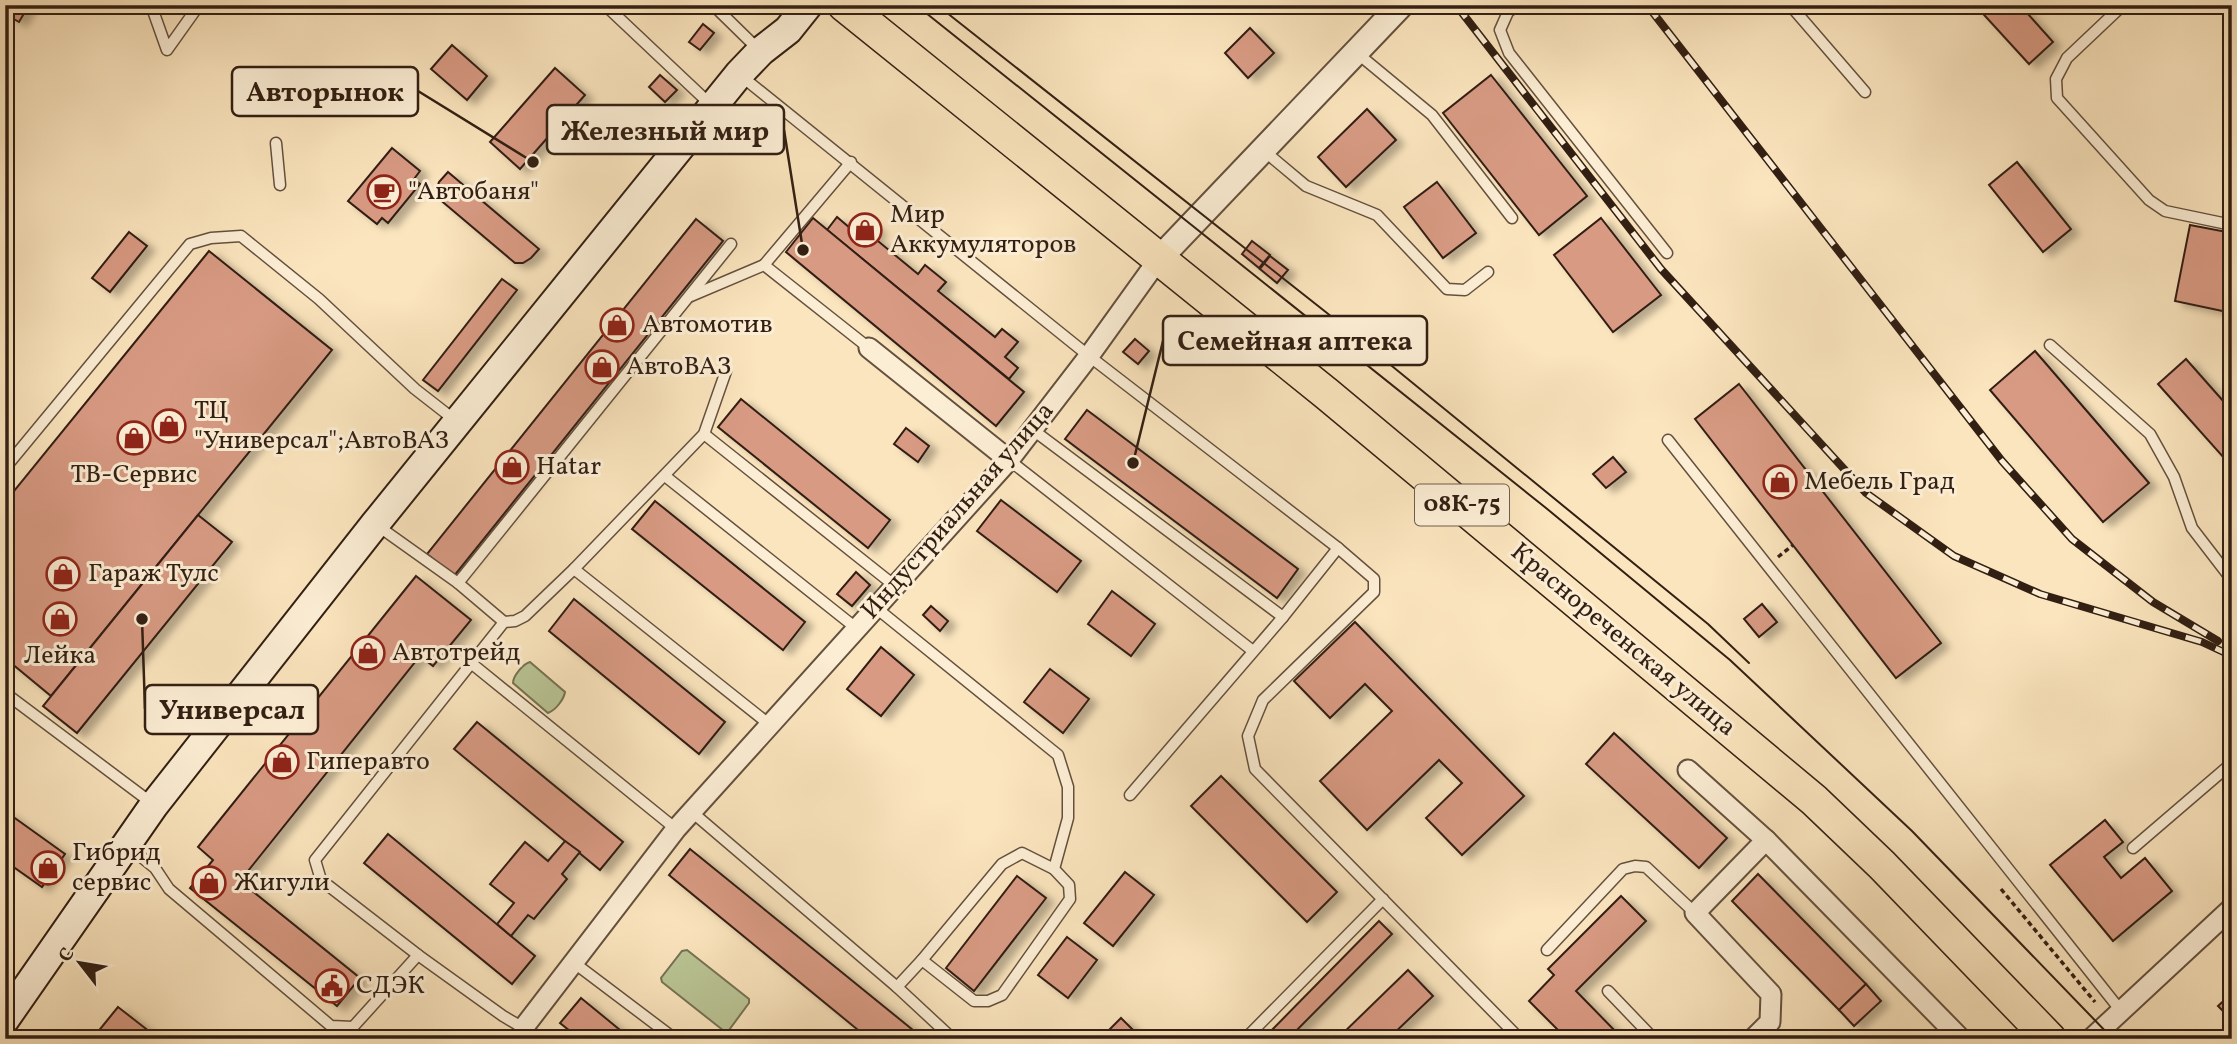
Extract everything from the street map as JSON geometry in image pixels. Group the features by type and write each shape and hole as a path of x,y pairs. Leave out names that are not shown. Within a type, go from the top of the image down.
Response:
{"main road":[{"path":"5,1018 154,805 375,524 739,74 761,51 788,30 808,5"},
{"name":"Краснореченская улица","path":"844,5 1337,403 1814,800 1882,864 2050,1039"}],"street":[{"name":"Индустриальная улица","path":"524,1027 676,830 1009,460 1158,260 1401,5"},
{"path":"869,348 1009,460"},
{"path":"1688,770 1766,840 1961,1039"},
{"path":"1753,1039 1770,1022 1771,994 1695,913 1766,840"},
{"path":"2091,1039 2232,908"}],"lane":[{"path":"117,5 131,8 140,5"},
{"path":"152,5 167,50 198,5"},
{"path":"606,5 713,106"},
{"path":"713,5 761,51"},
{"path":"1517,5 1508,12 1500,30 1509,52 1667,253"},
{"path":"1790,5 1865,92"},
{"path":"2123,5 2067,58 2056,79 2057,98 2149,200 2165,211 2232,225"},
{"path":"1357,52 1432,115 1512,218"},
{"path":"739,74 1089,356 1338,548 1374,579 1374,592 1263,700 1248,736 1255,769 1520,1039"},
{"path":"276,143 280,185"},
{"path":"1263,150 1306,186 1377,215 1447,289 1465,290 1488,272"},
{"path":"689,296 764,265 851,162"},
{"path":"5,468 190,244 211,237 241,236 319,299 415,389 458,422"},
{"path":"458,583 731,244"},
{"path":"764,265 869,348"},
{"path":"2050,345 2150,434 2174,477 2192,528 2232,580"},
{"path":"542,1039 503,1016 418,955 321,880 315,860 505,622 515,621 525,615 574,569 704,434 726,371"},
{"path":"1033,430 1283,617"},
{"path":"704,434 895,586"},
{"path":"1668,440 2121,1011"},
{"path":"1009,460 1254,651"},
{"path":"665,476 856,628"},
{"path":"375,524 458,583 505,622"},
{"path":"1130,795 1283,617 1338,548"},
{"path":"574,569 769,725"},
{"path":"875,607 1059,755 1068,787 1068,818 1054,869"},
{"path":"471,663 676,830"},
{"path":"5,693 154,805"},
{"path":"2133,848 2232,763"},
{"path":"692,812 897,987 953,1039"},
{"path":"126,844 155,868 169,889 331,1026 353,1027 418,955"},
{"path":"897,987 1002,864 1012,857 1022,853 1054,869 1069,885 1070,899 1002,995 988,1001 974,1001 922,960"},
{"path":"1547,950 1623,869 1635,866 1646,867 1695,913"},
{"path":"1245,1039 1383,899"},
{"path":"573,962 675,1039"},
{"path":"1608,990 1654,1039"}],"path":[{"path":"1768,565 1793,545"},
{"path":"2140,1039 2147,1036 2150,1039"}],"green space":[{"path":"530,662 565,692 559,704 548,713 513,683 519,671"},
{"path":"687,950 749,999 749,1003 729,1030 724,1031 662,982 661,978 682,951"}],"building":[{"path":"5,5 29,5 19,22 5,14"},
{"path":"1975,5 2020,5 2053,42 2029,64"},
{"path":"703,24 714,33 700,50 689,42"},
{"path":"1250,28 1274,53 1248,78 1225,53"},
{"path":"452,45 487,76 467,100 431,69"},
{"path":"555,68 585,95 520,169 490,142"},
{"path":"660,75 677,90 665,102 649,87"},
{"path":"1491,75 1587,196 1539,235 1443,113"},
{"path":"1367,109 1396,140 1346,187 1318,157"},
{"name":"\"Автобаня\"","path":"392,148 420,171 414,179 420,184 388,223 382,218 377,224 348,201"},
{"path":"2017,162 2071,229 2043,252 1989,185"},
{"path":"448,172 539,249 531,258 523,263 515,263 438,198 436,191 439,182"},
{"path":"1437,182 1476,233 1443,258 1404,207"},
{"path":"861,215 879,230 873,237 918,274 925,265 946,282 938,291 995,337 1002,329 1018,342 1005,357 1018,368 1009,379 827,230 837,217 850,228"},
{"path":"813,218 1024,392 996,426 786,252"},
{"path":"1601,218 1661,295 1613,332 1554,255"},
{"path":"696,219 723,241 454,576 427,554"},
{"path":"2190,225 2232,233 2232,313 2175,301"},
{"path":"129,232 147,246 110,292 92,278"},
{"path":"1252,241 1270,255 1259,268 1242,254"},
{"name":"ТЦ \"Универсал\";АвтоВАЗ","path":"209,251 332,350 51,696 5,658 5,502"},
{"path":"1270,256 1288,270 1277,283 1260,269"},
{"path":"502,279 517,290 438,391 423,380"},
{"path":"1135,339 1149,351 1138,364 1123,352"},
{"path":"2035,351 2149,483 2103,522 1990,390"},
{"path":"2186,359 2232,411 2232,467 2158,384"},
{"name":"Мебель Град","path":"1739,384 1941,643 1896,678 1695,419"},
{"path":"741,399 890,520 868,548 718,427"},
{"path":"1087,410 1298,569 1277,598 1065,439"},
{"path":"906,428 929,446 918,462 894,444"},
{"path":"1613,457 1626,472 1606,488 1593,474"},
{"path":"1001,500 1081,561 1057,592 977,531"},
{"path":"655,501 805,622 783,650 632,529"},
{"path":"198,515 232,542 77,733 43,706"},
{"path":"856,572 870,585 852,606 837,594"},
{"path":"416,576 471,620 433,666 420,656 240,881 360,978 337,1006 190,888 213,860 198,847"},
{"path":"1112,591 1155,624 1131,656 1088,624"},
{"path":"574,599 725,722 699,754 549,631"},
{"path":"1762,604 1777,622 1759,637 1744,619"},
{"path":"931,606 948,621 940,631 923,615"},
{"path":"1355,622 1524,796 1462,855 1426,818 1462,783 1439,760 1367,830 1320,781 1392,711 1365,684 1330,718 1294,681"},
{"path":"881,647 914,675 881,716 847,689"},
{"path":"1050,669 1089,699 1063,733 1024,702"},
{"path":"477,722 623,842 600,870 454,749"},
{"path":"1614,733 1727,838 1699,868 1586,764"},
{"path":"1221,776 1337,892 1307,922 1191,806"},
{"path":"5,811 65,854 42,887 5,861"},
{"path":"2105,820 2123,842 2104,857 2121,878 2145,858 2172,891 2113,941 2050,865"},
{"path":"388,834 535,956 512,984 364,863"},
{"path":"565,841 580,852 562,874 567,879 534,919 528,915 511,936 497,924 514,903 490,884 525,842 548,861"},
{"path":"690,849 924,1039 869,1039 669,875"},
{"path":"1125,872 1154,895 1113,946 1084,923"},
{"path":"1758,874 1866,984 1839,1010 1732,901"},
{"path":"1017,876 1046,898 974,991 946,968"},
{"path":"1621,896 1646,921 1576,991 1623,1039 1567,1039 1529,1001 1554,975 1548,969"},
{"path":"1379,921 1392,934 1288,1039 1263,1039"},
{"path":"1067,937 1097,960 1068,998 1038,975"},
{"path":"1408,970 1433,996 1388,1039 1337,1039"},
{"path":"1866,984 1881,1001 1854,1026 1839,1010"},
{"path":"2232,993 2232,1020 2218,1006"},
{"path":"581,998 631,1039 580,1039 560,1023"},
{"path":"118,1007 159,1039 92,1039"},
{"path":"1121,1018 1138,1035 1133,1039 1100,1039"}],"tram line":[{"path":"916,5 1546,508 1730,660 1912,831 2113,1039"},
{"path":"937,5 1327,313 1708,624 1749,663"}],"railway":[{"path":"1456,5 1661,269 1866,493 1954,556 2040,594 2202,642 2232,656"},
{"path":"1647,5 2002,461 2072,539 2153,602 2218,641"}],"place":[{"name":"Авторынок","path":"533,162"},
{"name":"\"Автобаня\"","path":"384,192"},
{"name":"Мир Аккумуляторов","path":"865,230"},
{"name":"Железный мир","path":"803,250"},
{"name":"Автомотив","path":"617,325"},
{"name":"АвтоВАЗ","path":"602,367"},
{"name":"ТЦ \"Универсал\";АвтоВАЗ","path":"169,426"},
{"name":"ТВ-Сервис","path":"134,438"},
{"name":"Семейная аптека","path":"1133,463"},
{"name":"Hatar","path":"512,467"},
{"name":"Мебель Град","path":"1780,482"},
{"name":"Гараж Тулс","path":"63,574"},
{"name":"Лейка","path":"60,619"},
{"name":"Универсал","path":"142,619"},
{"name":"Автотрейд","path":"368,653"},
{"name":"Гиперавто","path":"282,762"},
{"name":"Гибрид сервис","path":"48,868"},
{"name":"Жигули","path":"209,883"},
{"name":"СДЭК","path":"332,986"}]}
